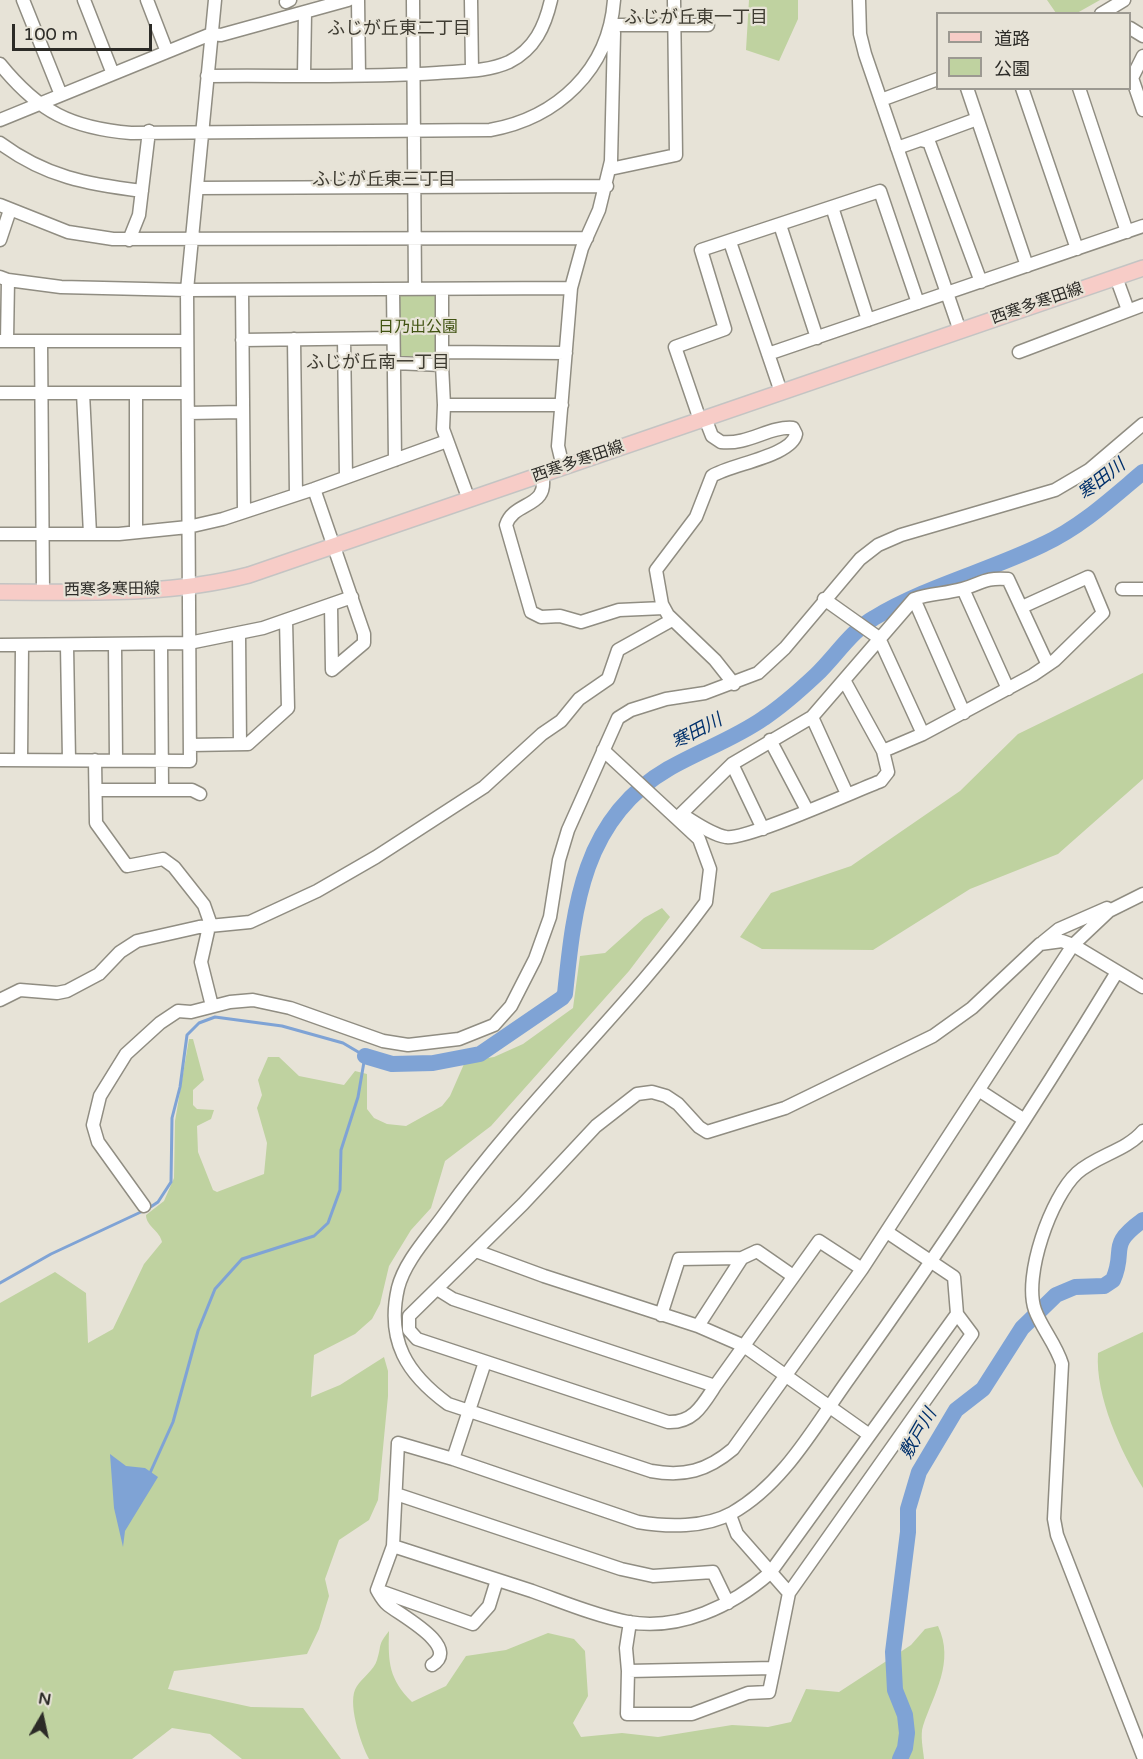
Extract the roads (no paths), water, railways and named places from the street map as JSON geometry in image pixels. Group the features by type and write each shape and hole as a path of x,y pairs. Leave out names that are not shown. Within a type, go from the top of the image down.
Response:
{"main road":[{"name":"西寒多寒田線","path":"0,592 188,588 270,569 1143,268"}],"street":[{"path":"23,0 62,95"},
{"path":"84,0 114,74"},
{"path":"147,0 167,52"},
{"path":"207,0 213,15"},
{"path":"0,760 190,761 187,290 215,0"},
{"path":"0,120 211,34 221,35 348,0"},
{"path":"358,0 359,75"},
{"path":"413,0 415,289"},
{"path":"471,0 472,70"},
{"path":"207,76 413,74 472,70 510,61 522,52 538,36 547,21 550,0"},
{"path":"0,64 39,104 74,124 98,130 490,130 513,125 539,114 570,94 600,54 610,25 614,0"},
{"path":"610,169 676,155 674,0"},
{"path":"859,0 860,34 960,331"},
{"path":"1104,12 1124,0"},
{"path":"304,75 305,13"},
{"path":"610,25 708,25"},
{"path":"563,467 558,446 571,288 610,169 614,105 614,33 610,25"},
{"path":"1143,56 1132,78 1143,108"},
{"path":"881,100 936,80"},
{"path":"968,90 1027,266"},
{"path":"1023,90 1077,249"},
{"path":"1080,90 1127,232"},
{"path":"897,148 977,119"},
{"path":"129,240 139,215 149,131"},
{"path":"920,140 930,142 981,282"},
{"path":"0,143 19,157 67,179 142,191"},
{"path":"197,188 606,186"},
{"path":"734,684 715,660 672,620 664,608 656,568 696,517 711,478 733,466 774,453 792,443 796,437 794,429 783,428 761,436 721,442 712,436 703,419 675,347 725,329 701,250 879,191 918,303"},
{"path":"832,207 868,320"},
{"path":"0,240 5,208 68,232 129,240 587,238"},
{"path":"780,225 817,338"},
{"path":"768,354 1143,226"},
{"path":"730,242 781,392"},
{"path":"1116,277 1128,310"},
{"path":"186,341 4,341 4,279 61,287 187,290 571,288"},
{"path":"393,289 395,460"},
{"path":"442,289 443,429 469,500"},
{"path":"242,290 244,512"},
{"path":"1018,352 1143,305"},
{"path":"242,340 393,338"},
{"path":"294,339 296,494"},
{"path":"344,339 346,477"},
{"path":"41,342 43,592"},
{"path":"394,363 442,358 566,352"},
{"path":"0,393 187,393"},
{"path":"83,393 90,534"},
{"path":"136,393 136,531"},
{"path":"444,405 562,405"},
{"path":"188,413 242,412"},
{"path":"144,1206 98,1142 93,1125 97,1106 126,1054 160,1023 175,1012 191,1012 237,1001 262,1001 290,1008 367,1036 408,1045 446,1042 490,1028 503,1017 520,992 543,940 568,830 614,725 626,712 666,699 705,693 734,684 758,673 774,660 860,559 878,545 901,535 1055,490 1089,470 1141,431"},
{"path":"0,534 90,534 188,527 244,512 314,489 447,441"},
{"path":"542,474 544,485 539,497 511,515 506,525 531,612 541,617 560,616 581,622 619,610 664,608"},
{"path":"314,489 364,634 364,643 332,670 331,605"},
{"path":"679,815 732,764 812,717 914,599 927,594 963,589 990,577 1008,579 1047,663"},
{"path":"883,751 923,734 1033,675 1047,663 1055,660 1103,613 1088,577 1022,607"},
{"path":"963,589 1008,689"},
{"path":"1122,589 1143,589"},
{"path":"0,645 189,643 239,634 352,597"},
{"path":"914,599 964,713"},
{"path":"824,600 879,639 923,734"},
{"path":"190,745 248,744 288,708 286,620"},
{"path":"0,1000 20,990 57,993 67,991 99,974 120,952 137,941 256,920 306,897 367,863 460,804 561,721 579,699 608,678 618,650 672,620"},
{"path":"239,634 240,744"},
{"path":"161,644 162,790"},
{"path":"21,760 22,645"},
{"path":"114,645 116,760"},
{"path":"67,646 69,760"},
{"path":"679,815 729,838 763,829 881,781 888,772 883,751 844,680"},
{"path":"812,717 847,794"},
{"path":"770,740 807,810"},
{"path":"603,750 679,815 699,839 706,852 710,869 706,902 474,1174 410,1262 399,1286 394,1314 395,1327 404,1359 425,1387 448,1404 651,1471 678,1475 708,1467 733,1449 887,1232 1073,945 1096,921 1124,902"},
{"path":"95,760 96,823 128,868 160,858 170,863 204,905 210,919 210,927 201,962 212,1006"},
{"path":"732,764 763,829"},
{"path":"96,790 192,790 200,794"},
{"path":"862,1269 819,1241 690,1419 679,1423 668,1422 417,1339 410,1330 409,1316 476,1251 596,1126 637,1094 652,1092 666,1096 678,1104 699,1127 707,1132 798,1103 933,1036 951,1024 1040,944 1069,924 1143,894"},
{"path":"1040,944 1062,941 1073,945 1143,987"},
{"path":"377,1590 393,1546 398,1443 453,1459 638,1522 683,1526 730,1515 764,1491 829,1406 930,1262 1117,972"},
{"path":"980,1091 1023,1119"},
{"path":"1143,1131 1134,1141 1079,1171 1062,1190 1036,1259 1031,1288 1035,1310 1053,1341 1062,1364 1054,1519 1057,1534 1143,1756"},
{"path":"622,1723 681,1720 748,1693 769,1692 789,1593 972,1334 957,1314 954,1277 887,1232"},
{"path":"476,1251 698,1326 744,1346 868,1434"},
{"path":"661,1315 679,1259 742,1258 757,1251 793,1276"},
{"path":"698,1326 742,1258"},
{"path":"437,1289 453,1299 715,1386"},
{"path":"393,1546 630,1622 657,1624 682,1620 728,1603 753,1587 770,1572 957,1314"},
{"path":"453,1459 485,1362"},
{"path":"396,1494 621,1569 653,1576 713,1572 728,1603"},
{"path":"730,1515 737,1534 789,1593"},
{"path":"377,1590 473,1624 489,1606 497,1580"},
{"path":"377,1590 385,1603 435,1638 440,1647 438,1658 432,1665"},
{"path":"630,1622 626,1648 627,1714 692,1714"},
{"path":"628,1671 774,1668"}],"water":[{"path":"110,1454 126,1466 145,1468 158,1477 125,1531 123,1547 114,1508"}],"waterway":[{"name":"寒田川","path":"365,1056 392,1064 433,1063 480,1054 562,998 565,994 579,897 588,867 600,839 617,812 640,789 668,769 741,732 771,713 810,681 866,623 915,597 1023,554 1058,537 1096,511 1143,472"},
{"path":"149,1208 158,1202 171,1182 172,1118 180,1087 187,1035 199,1023 215,1017 282,1026 343,1043 365,1056 358,1097 341,1150 340,1190 328,1223 314,1236 242,1259 215,1289 198,1331 173,1422 150,1473"},
{"path":"0,1283 51,1254 143,1211"},
{"name":"敷戸川","path":"900,1759 905,1748 907,1733 905,1715 895,1690 893,1652 908,1532 908,1509 919,1472 956,1410 983,1389 1022,1328 1056,1295 1075,1287 1104,1286 1113,1280 1121,1242 1143,1220"}],"district":[{"name":"ふじが丘東一丁目","path":"696,18"},
{"name":"ふじが丘東二丁目","path":"399,29"},
{"name":"ふじが丘東三丁目","path":"384,180"},
{"name":"ふじが丘南一丁目","path":"378,363"}],"park label":[{"name":"日乃出公園","path":"418,328"}]}
